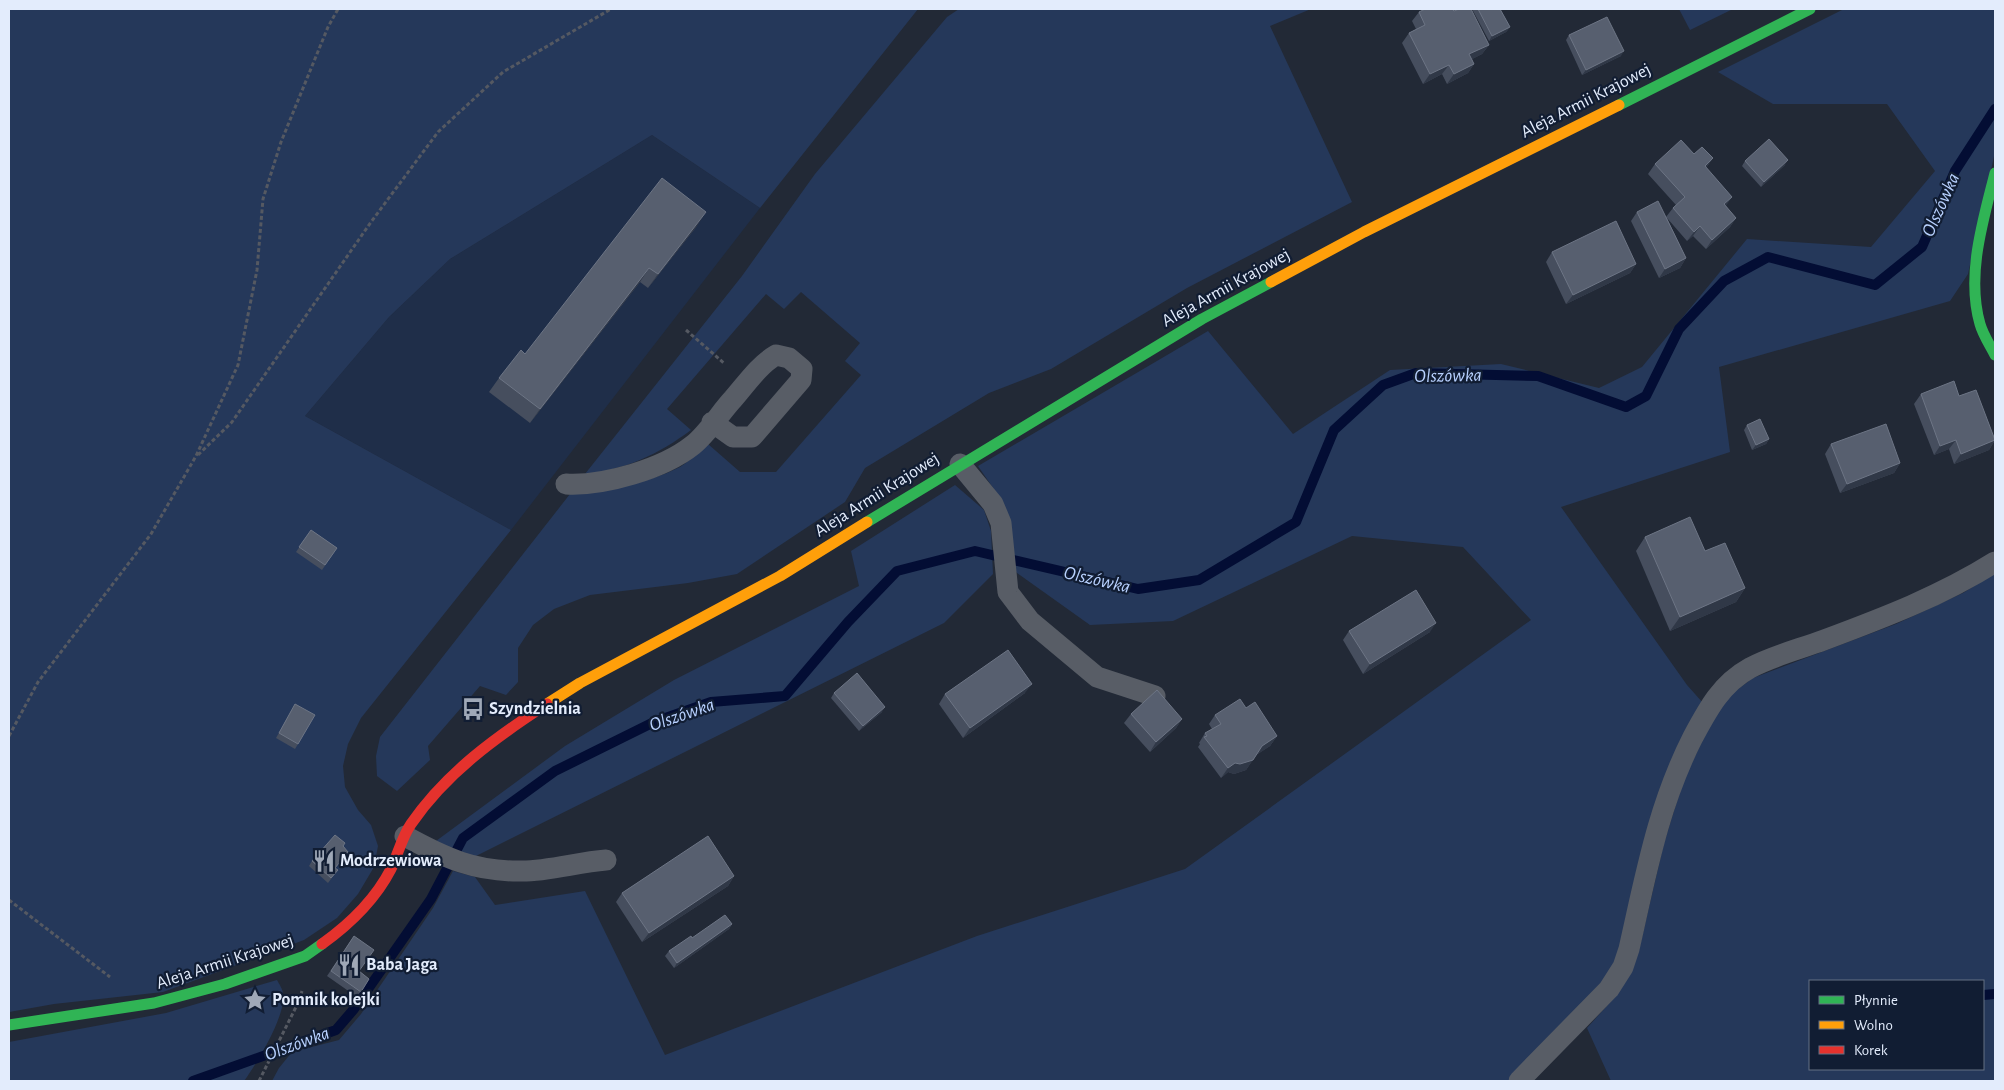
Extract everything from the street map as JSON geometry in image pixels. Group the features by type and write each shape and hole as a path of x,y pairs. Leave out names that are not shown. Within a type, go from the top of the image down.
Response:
{"street":[{"name":"Aleja Armii Krajowej","path":"9,1025 154,1003 225,984 305,956 348,925 375,894 390,870 410,824 442,785 499,735 580,683 780,576 960,464 1202,319 1364,232 1810,9"},
{"path":"1995,173 1982,235 1974,298 1980,324 1995,355"}],"lane":[{"path":"566,484 588,485 641,471 693,445 712,422"},
{"path":"960,464 993,504 1001,523 1004,568 1008,592 1030,621 1097,677 1155,696"},
{"path":"1519,1081 1609,989 1623,967 1629,949 1653,839 1675,773 1707,710 1722,689 1750,668 1894,614 1959,585 1995,562"},
{"path":"405,836 436,853 472,867 522,872 606,860"}],"path":[{"path":"9,736 38,682 151,534 196,456 238,365 257,270 263,199 281,142 328,27 338,9"},
{"path":"196,456 232,422 370,222 438,132 503,72 611,9"},
{"path":"686,330 718,357"},
{"path":"9,900 112,979"},
{"path":"259,1081 299,1001 306,975 305,956"}],"shaded area":[{"path":"9,9 918,9 760,208 652,135 450,259 389,317 305,416 511,530 361,718 348,744 343,766 345,787 358,810 371,825 378,846 374,867 358,894 337,918 304,940 163,992 54,1004 9,1012"},
{"path":"959,9 1311,9 1270,26 1352,202 1187,288 1051,369 989,393 865,468 845,502 737,574 688,583 590,595 554,609 533,625 518,648 518,682 506,695 480,686 428,746 430,760 397,791 377,776 376,756 380,737 570,494 613,488 654,478 680,467 708,444 740,472 776,472 861,375 845,361 860,343 801,292 784,309 766,294 667,409 691,430 667,446 628,465 585,474 742,276 815,174 947,17"},
{"path":"1679,9 1733,9 1690,30"},
{"path":"1844,9 1995,9 1995,152 1968,274 1950,301 1719,367 1730,452 1561,507 1687,685 1703,703 1615,962 1602,984 1510,1081 272,1081 279,1068 292,1052 339,1040 361,1014 433,908 453,871 475,877 495,905 585,891 665,1055 977,936 1185,869 1531,620 1463,547 1352,536 1173,621 1090,625 1013,570 1000,498 978,466 1208,331 1293,434 1390,370 1501,364 1599,388 1642,367 1747,239 1871,247 1935,171 1887,104 1773,104 1718,72"},
{"path":"652,135 760,208 511,530 305,416 389,317 450,259"},
{"path":"955,485 984,510 991,531 993,574 944,623 472,858 436,841 565,746 674,680 859,586 851,551"},
{"path":"1995,573 1995,1081 1611,1081 1587,1028 1613,999 1639,950 1664,843 1684,779 1714,717 1726,698 1753,678 1896,624 1963,593"},
{"path":"277,980 283,994 280,1014 270,1039 244,1081 9,1081 9,1042 166,1013"}],"building":[{"path":"1425,9 1452,9 1454,11 1471,9 1489,45 1469,54 1474,64 1454,74 1449,65 1430,74 1409,33 1425,25 1419,12"},
{"path":"1478,9 1500,9 1510,27 1492,36"},
{"path":"1607,17 1624,51 1586,70 1569,35"},
{"path":"1769,139 1788,160 1764,182 1745,161"},
{"path":"1681,140 1694,154 1702,147 1713,158 1705,166 1732,197 1724,204 1736,218 1712,240 1700,226 1694,232 1673,208 1685,197 1655,164"},
{"path":"662,178 706,212 658,274 649,268 540,409 499,378 521,350 525,354"},
{"path":"1658,201 1686,258 1665,269 1637,212"},
{"path":"1616,221 1636,264 1573,295 1552,252"},
{"path":"1954,381 1959,396 1976,390 1995,440 1961,454 1956,440 1940,446 1921,394"},
{"path":"1760,419 1769,439 1756,445 1747,425"},
{"path":"1886,424 1900,463 1847,484 1831,444"},
{"path":"1690,517 1705,551 1725,543 1745,588 1680,617 1645,537"},
{"path":"311,530 337,548 325,565 299,547"},
{"path":"1416,590 1436,623 1370,664 1349,631"},
{"path":"1008,650 1032,684 970,728 945,694"},
{"path":"857,673 885,707 863,726 834,693"},
{"path":"1157,690 1182,719 1156,742 1131,714"},
{"path":"1240,699 1246,708 1255,702 1277,736 1262,746 1253,760 1240,764 1235,763 1228,768 1204,737 1207,736 1205,733 1221,724 1215,715"},
{"path":"295,704 315,715 298,744 279,733"},
{"path":"335,835 345,843 343,846 348,852 335,868 338,870 331,878 312,861"},
{"path":"708,836 734,876 649,933 622,893"},
{"path":"725,915 732,924 677,963 669,951 691,936 692,938"},
{"name":"Baba Jaga","path":"354,936 374,950 359,971 369,979 361,992 331,971"}],"waterway":[{"name":"Olszówka","path":"193,1081 336,1030 354,1009 431,899 463,838 555,771 654,722 711,702 785,696 848,622 897,571 975,551 1138,589 1199,580 1296,522 1334,430 1383,385 1416,373 1538,376 1626,407 1646,396 1679,329 1724,281 1768,257 1875,285 1922,247 1955,171 1995,109"},
{"path":"1984,995 1995,994"}],"traffic: fast":[{"path":"1619,105 1810,9"},
{"path":"1995,173 1981,229 1975,267 1976,305 1980,324 1995,355"},
{"path":"867,522 1202,319 1271,282"},
{"path":"9,1025 154,1003 225,984 305,956 322,944"}],"traffic: slow":[{"path":"1271,282 1364,232 1619,105"},
{"path":"547,704 580,683 780,576 867,522"}],"traffic: jam":[{"path":"322,944 352,920 370,901 391,869 411,824 440,788 473,757 547,704"}],"place":[{"name":"Szyndzielnia","path":"473,709"},
{"name":"Modrzewiowa","path":"324,861"},
{"name":"Baba Jaga","path":"349,965"},
{"name":"Pomnik kolejki","path":"255,1000"}]}
